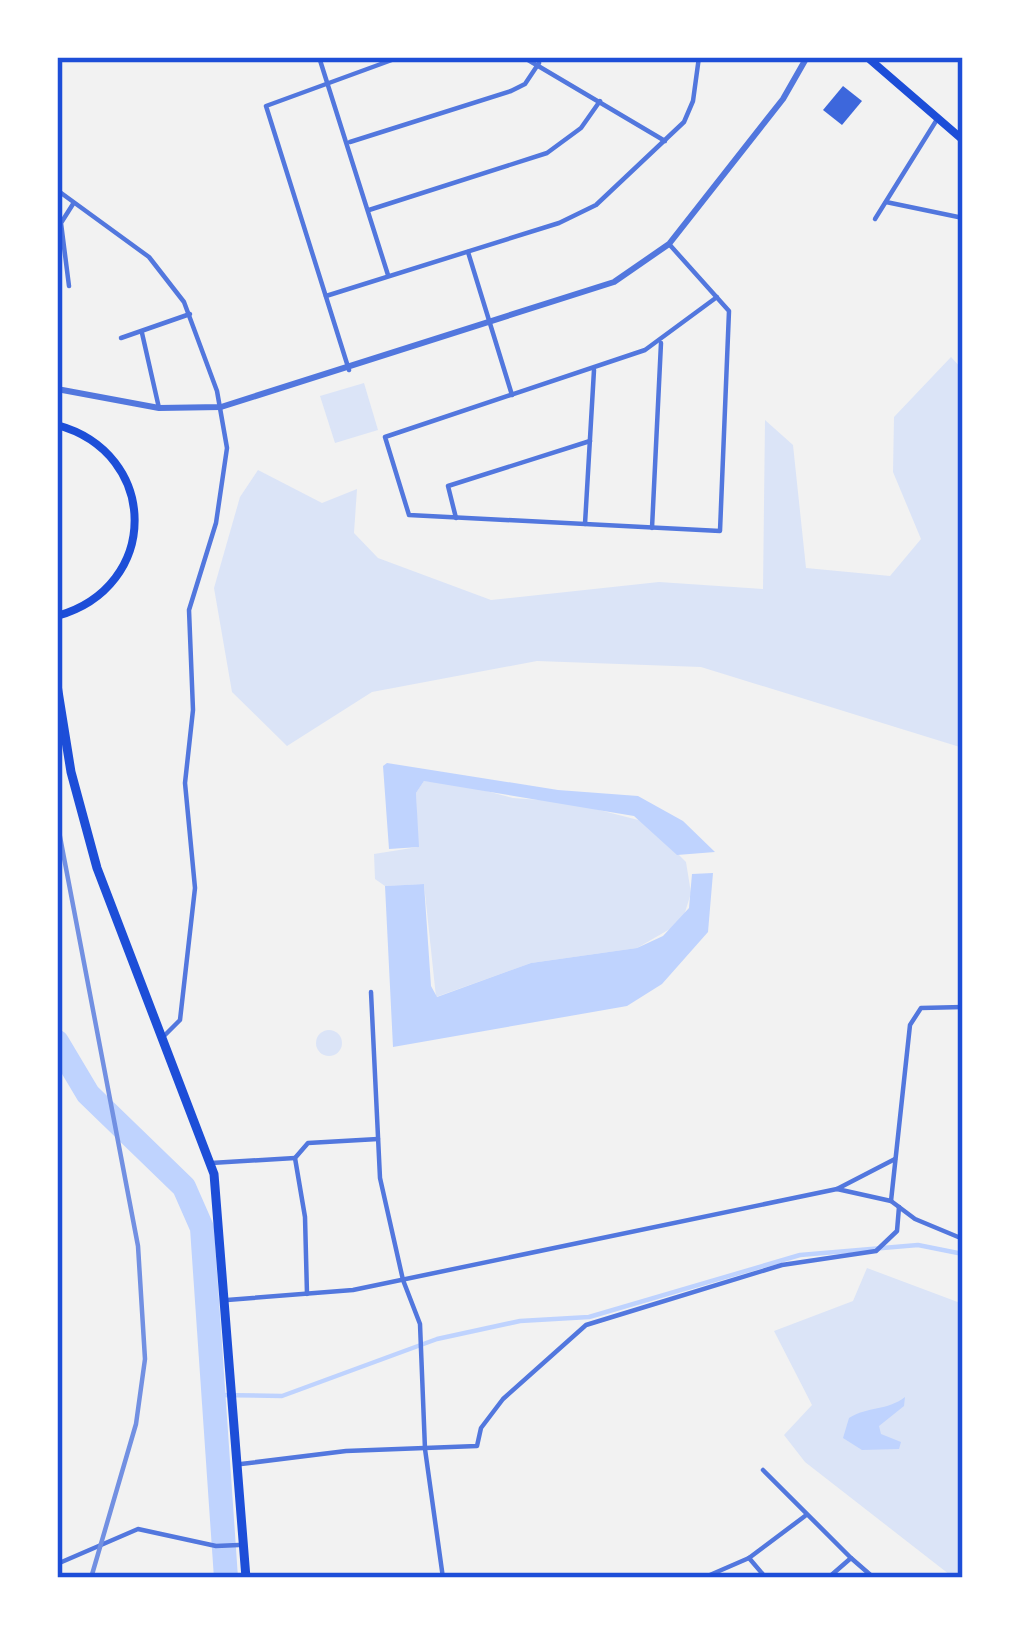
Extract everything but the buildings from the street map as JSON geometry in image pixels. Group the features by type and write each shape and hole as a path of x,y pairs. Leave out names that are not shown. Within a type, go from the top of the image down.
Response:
{"highway":[{"path":"57,685 71,772 97,868 211,1163 227,1300 246,1578"}],"main road":[{"path":"867,57 936,122 963,140"},
{"path":"57,425 94,441 127,481 134,516 130,555 105,592 57,616"}],"street":[{"path":"319,57 388,275"},
{"path":"349,370 266,106 326,80 400,57"},
{"path":"523,57 665,141"},
{"path":"326,296 596,206 690,112 699,57"},
{"path":"57,389 159,408 221,407 602,287 669,244 783,100 807,57"},
{"path":"347,142 511,92 524,84 539,63"},
{"path":"369,210 548,153 581,128 600,100"},
{"path":"875,220 936,122"},
{"path":"57,190 149,257 190,314 221,407 224,478 189,610 193,710 185,783 195,888 180,1020 160,1040"},
{"path":"886,202 963,218"},
{"path":"69,286 61,223 73,204"},
{"path":"669,244 729,310 720,531 409,515 385,437 594,370 661,343 717,297"},
{"path":"468,252 512,394"},
{"path":"122,338 190,314"},
{"path":"142,333 159,408"},
{"path":"652,527 661,343"},
{"path":"585,524 594,370"},
{"path":"456,518 448,486 590,441"},
{"path":"371,992 380,1178 403,1280 421,1334 425,1449 443,1578"},
{"path":"891,1201 913,1018 921,1008 963,1007"},
{"path":"211,1163 295,1158 308,1143 378,1139"},
{"path":"295,1158 305,1217 307,1294"},
{"path":"227,1300 403,1280 837,1190 895,1159"},
{"path":"837,1190 891,1201 963,1239"},
{"path":"238,1464 477,1446 481,1428 503,1400 586,1325 782,1265 876,1251 892,1239 899,1207"},
{"path":"763,1471 874,1578"},
{"path":"703,1578 749,1558 807,1515"},
{"path":"57,1564 138,1529 216,1546 244,1544"},
{"path":"749,1558 766,1578"},
{"path":"829,1578 851,1558"}],"shaded area":[{"path":"951,357 963,370 963,748 701,667 537,661 372,692 287,746 232,692 214,588 240,497 258,470 322,503 357,489 354,533 378,558 491,600 659,582 763,589 765,420 793,445 806,568 890,576 921,539 893,472 894,417"},
{"path":"364,383 378,430 335,443 320,396"},
{"path":"424,781 456,783 513,798 568,802 646,822 686,862 691,893 682,922 637,948 531,963 436,997 424,884 385,886 375,879 374,854 418,847 416,793"},
{"path":"329,1030 342,1043 329,1056 316,1043"},
{"path":"867,1268 963,1304 963,1578 954,1578 805,1462 784,1435 812,1405 774,1331 853,1301"}],"water":[{"path":"383,766 558,790 638,796 683,821 715,852 677,855 634,816 424,781 416,793 419,847 389,849"},
{"path":"713,873 708,932 662,984 627,1006 393,1047 385,886 424,884 431,986 437,997 531,963 637,948 663,936 689,908 692,874"},
{"path":"905,1397 904,1406 879,1426 881,1434 901,1442 899,1449 862,1450 843,1438 849,1418"}],"waterway":[{"path":"57,1042 88,1094 184,1187 202,1228 226,1578"},
{"path":"216,1395 282,1396 437,1339 520,1321 589,1317 800,1255 918,1245 963,1254"}],"railway":[{"path":"57,821 138,1246 145,1359 136,1424 91,1578"}]}
